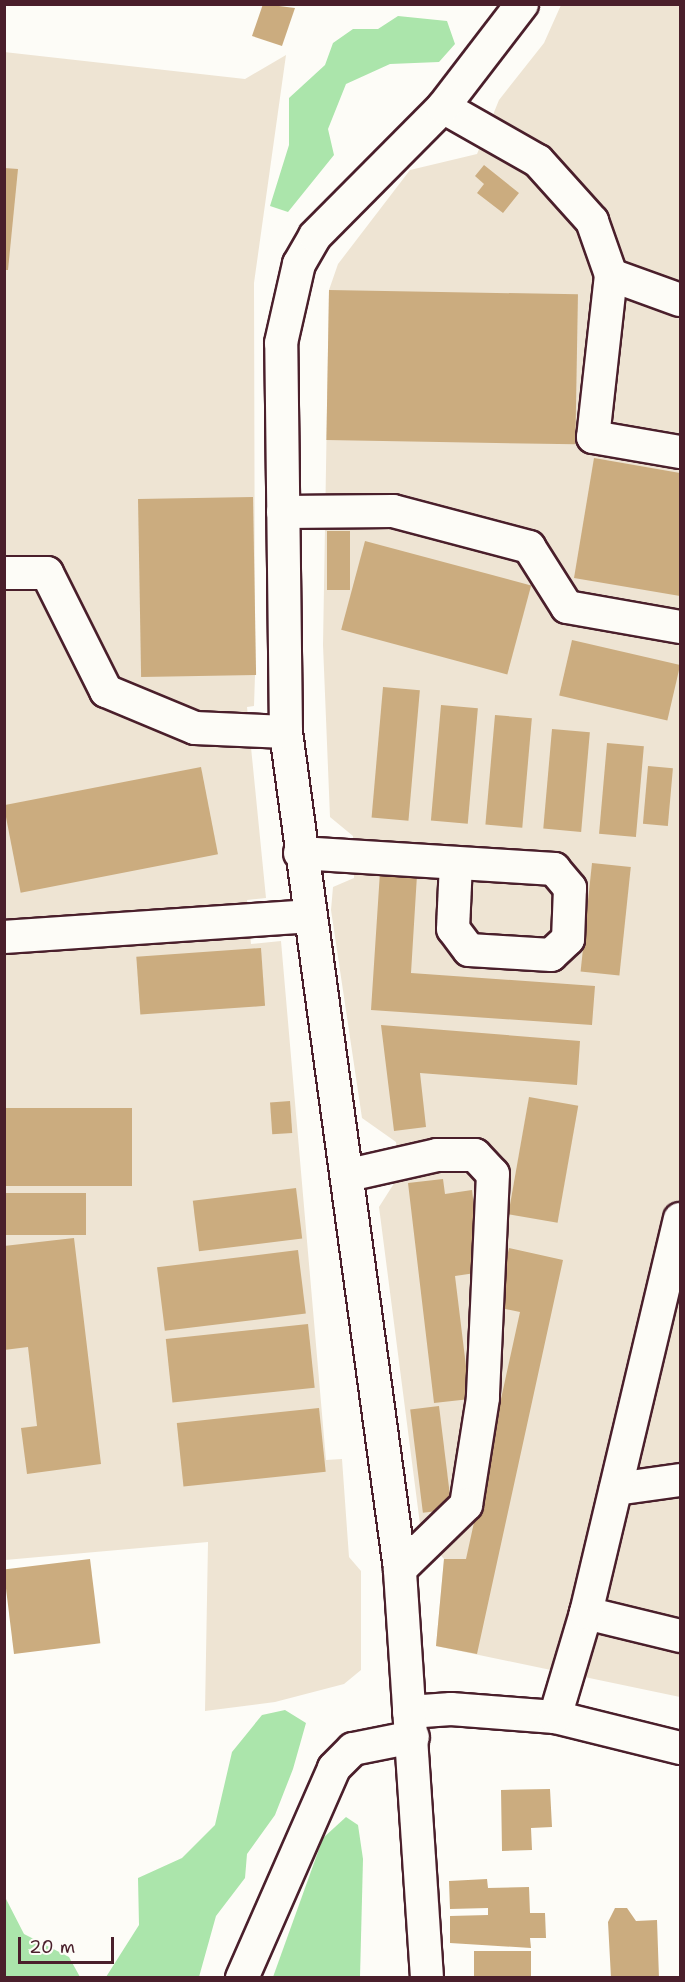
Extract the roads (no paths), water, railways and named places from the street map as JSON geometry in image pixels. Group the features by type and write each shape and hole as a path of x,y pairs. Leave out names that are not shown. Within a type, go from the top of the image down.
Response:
{"street":[{"path":"427,1977 400,1569 349,1175 300,853 286,732 281,343 299,264 345,200 443,107 522,4"},
{"path":"443,107 538,160 592,221 611,275 593,437 681,452"},
{"path":"611,275 681,300"},
{"path":"283,512 393,511 530,546 567,607 681,627"},
{"path":"4,573 47,573 105,691 195,728 286,732"},
{"path":"300,853 456,863"},
{"path":"4,937 310,916"},
{"path":"349,1175 437,1155 475,1155 493,1174 483,1398 466,1505 400,1569"},
{"path":"555,1717 586,1613 681,1219"},
{"path":"616,1489 681,1480"},
{"path":"586,1613 681,1636"},
{"path":"242,1977 334,1768 353,1749 451,1709 555,1717 681,1748"}]}
